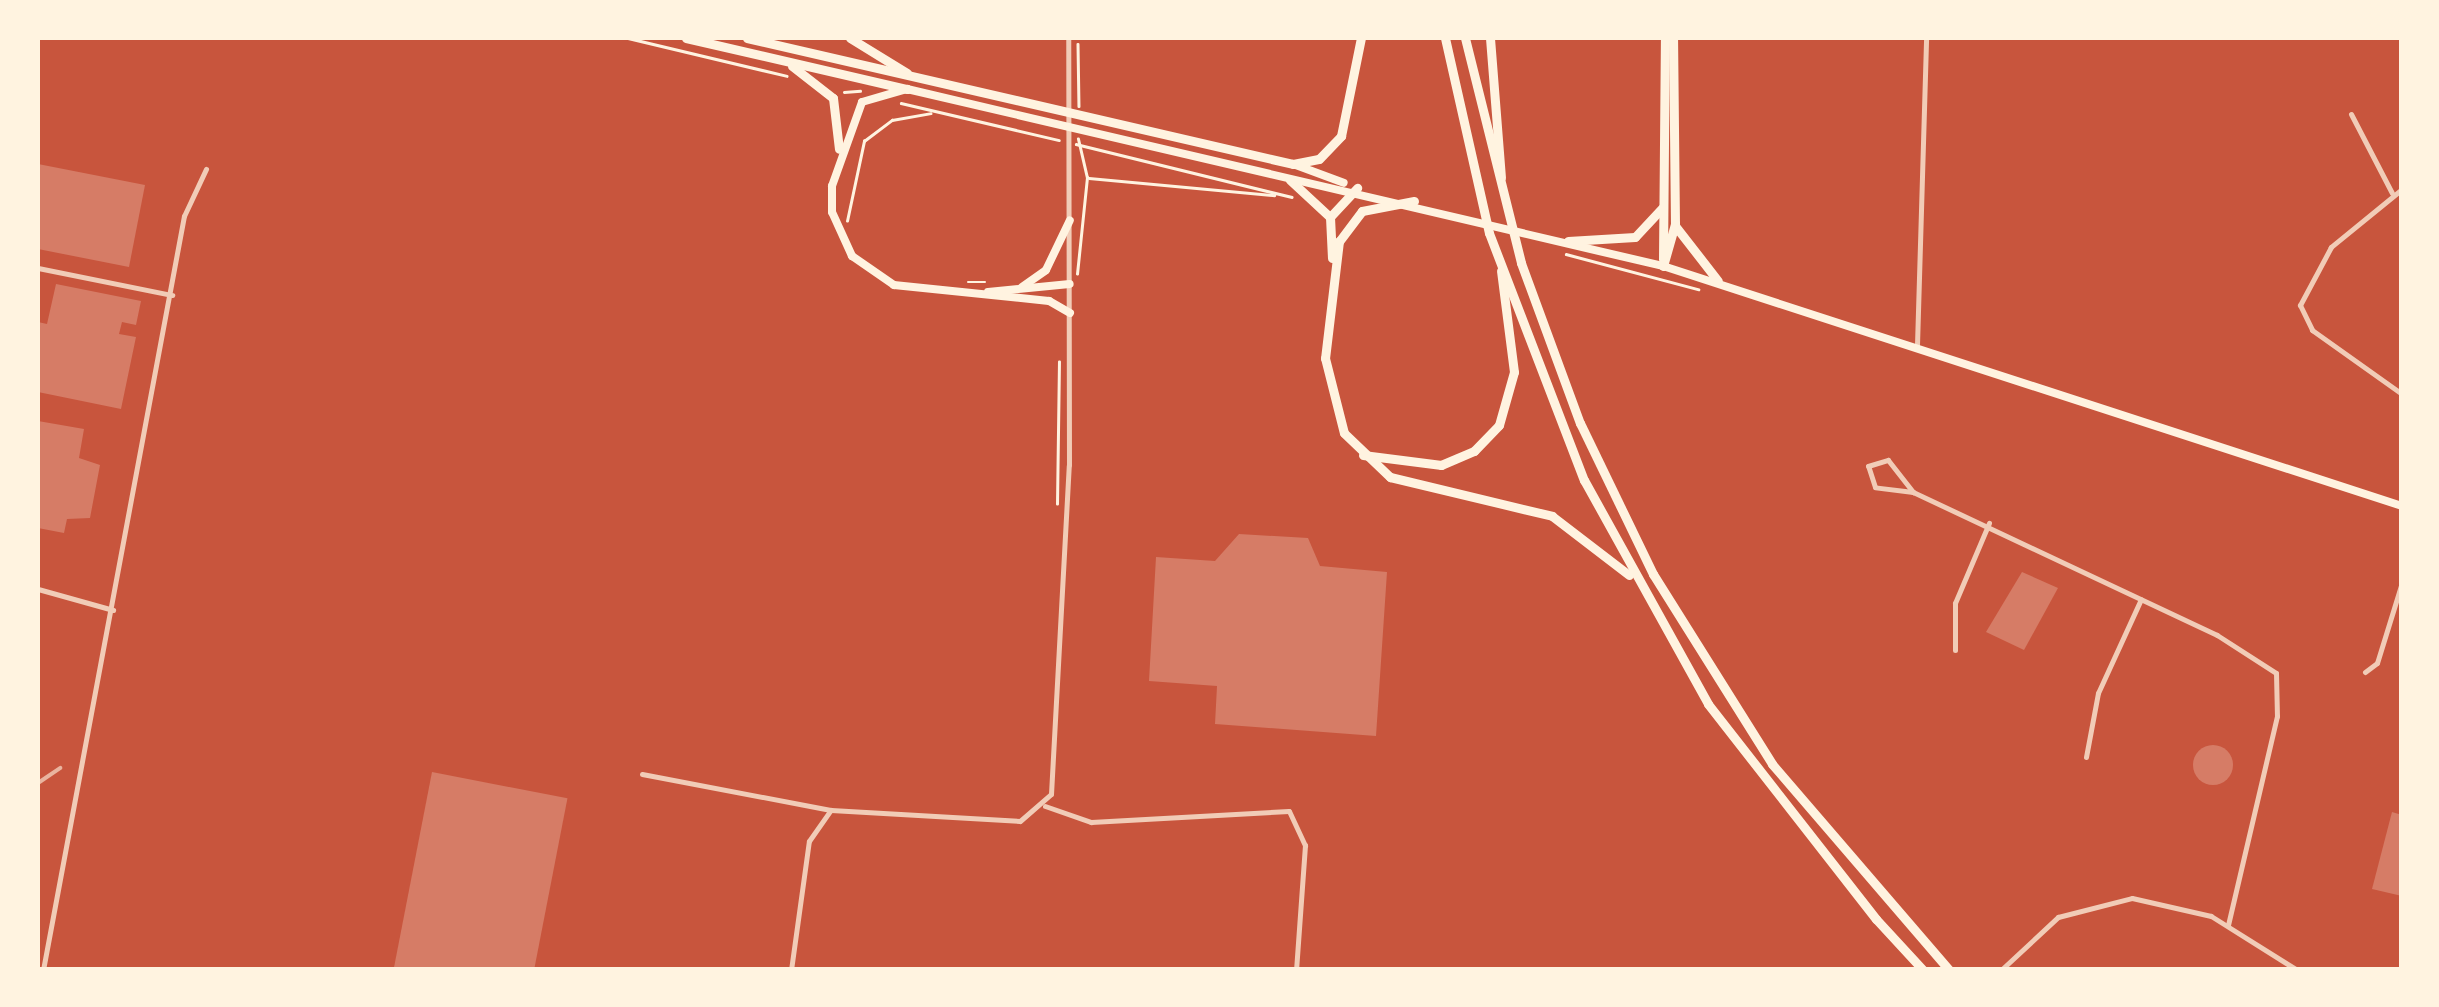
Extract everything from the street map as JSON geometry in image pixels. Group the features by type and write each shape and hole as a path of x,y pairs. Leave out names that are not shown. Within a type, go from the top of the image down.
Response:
{"highway":[{"path":"686,38 907,89"},
{"path":"747,38 1293,164 1319,159 1341,136 1361,38"},
{"path":"850,38 914,78"},
{"path":"1360,454 1441,464 1474,451 1499,425 1514,372 1501,268 1445,38"},
{"path":"1465,38 1501,198 1580,423 1678,621 1772,764 1949,970"},
{"path":"1490,38 1501,198"},
{"path":"1663,266 1669,38"},
{"path":"1663,266 1676,224 1669,38"},
{"path":"776,58 812,74 832,98 839,149"},
{"path":"1290,180 1330,217 1333,270 1326,380 1360,454 1412,486 1552,516 1634,578"},
{"path":"1330,217 1357,188"},
{"path":"1568,241 1635,237 1667,196"},
{"path":"1333,270 1353,218 1414,201"},
{"path":"1676,224 1723,283"},
{"path":"1501,268 1562,431 1634,578 1756,774 1923,970"}],"main road":[{"path":"1070,313 1049,301 894,286 852,256 832,212 839,149 873,94 907,89 1090,136 1290,180 1357,188 1414,201 1663,266 1917,345 2402,506"},
{"path":"1293,164 1357,188"},
{"path":"1014,290 1046,270 1070,220"},
{"path":"969,294 1070,284"}],"street":[{"path":"1045,806 1061,699 1070,313 1068,38"},
{"path":"1917,345 1926,38"},
{"path":"2351,114 2392,193"},
{"path":"44,970 184,216 206,169"},
{"path":"2402,189 2392,193 2330,247 2300,305 2312,330 2402,394"},
{"path":"38,268 172,294"},
{"path":"1913,492 1888,460 1868,466 1875,487 1913,492 1989,523 2141,599 2276,674 2277,716 2228,925"},
{"path":"1955,650 1955,603 1989,523"},
{"path":"2365,672 2377,663 2402,582"},
{"path":"38,589 113,610"},
{"path":"2086,756 2098,693 2141,599"},
{"path":"642,774 831,810 1006,822 1045,806 1091,822 1289,810 1305,845 1296,970"},
{"path":"791,970 808,841 831,810"},
{"path":"2000,970 2075,908 2151,898 2228,925 2297,970"}],"path":[{"path":"628,38 801,80"},
{"path":"832,98 851,89 933,112 1046,136"},
{"path":"848,228 849,178 864,141 892,120 933,112"},
{"path":"1090,147 1300,200"},
{"path":"1087,178 1277,194"},
{"path":"1549,250 1708,291"},
{"path":"955,282 1003,282"}],"building":[{"path":"38,164 145,185 129,267 38,249"},
{"path":"56,284 141,301 136,325 122,322 119,334 136,337 121,409 38,392 38,322 47,324"},
{"path":"38,421 84,429 79,458 100,465 90,518 67,519 64,533 38,528"},
{"path":"1239,534 1308,538 1320,566 1387,572 1376,736 1215,724 1217,686 1149,681 1156,557 1215,561"},
{"path":"2022,572 2058,588 2024,650 1986,632"},
{"path":"2213,745 2227,751 2233,765 2227,779 2213,785 2199,779 2193,765 2199,751"},
{"path":"432,772 567,798 534,970 394,970"},
{"path":"2392,812 2402,815 2402,896 2372,889"}],"railway":[{"path":"38,783 60,768"}]}
